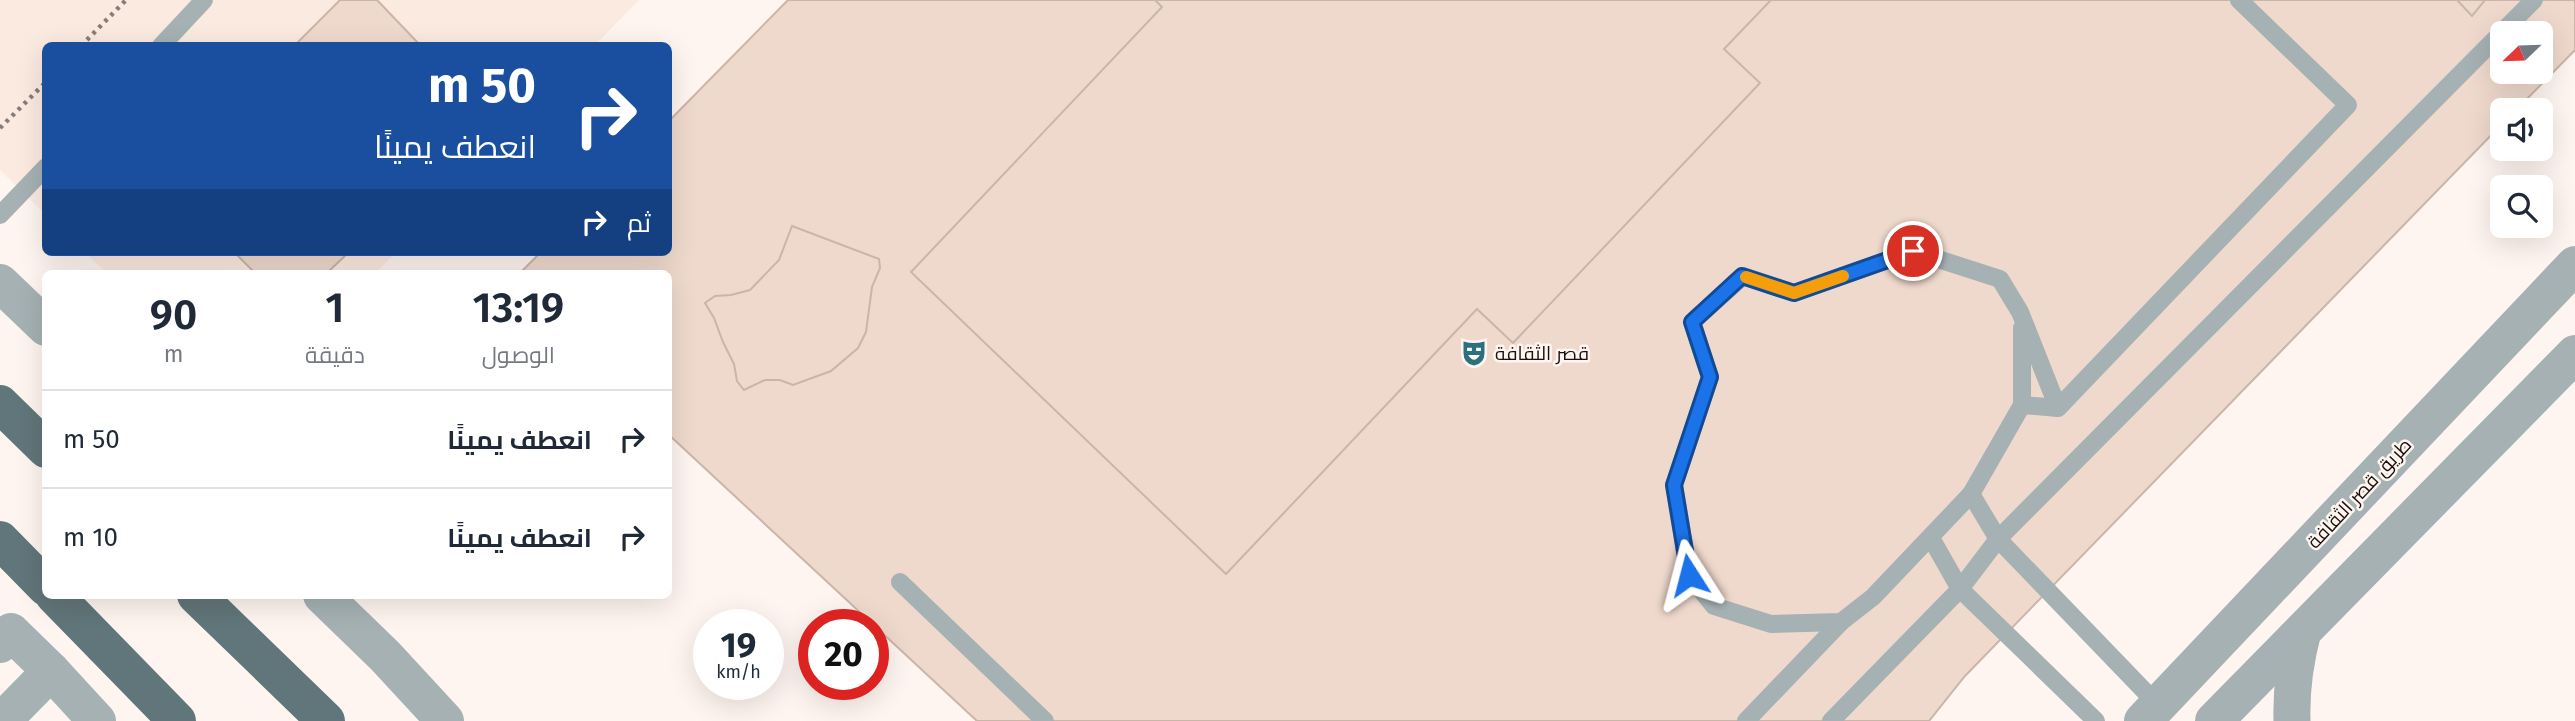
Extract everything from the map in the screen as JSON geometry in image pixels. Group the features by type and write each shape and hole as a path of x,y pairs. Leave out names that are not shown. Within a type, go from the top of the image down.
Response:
{"main road":[{"path":"0,404 42,445"},
{"path":"0,540 42,583"},
{"path":"58,599 177,721"},
{"path":"200,599 326,721"}],"street":[{"name":"طريق قصر الثقافة","path":"2150,713 2575,265"},
{"path":"0,283 42,323"},
{"path":"2214,721 2575,354"},
{"path":"326,599 385,656 445,721"},
{"path":"2292,721 2291,697 2295,664 2303,631"},
{"path":"4,633 51,671 97,721"},
{"path":"2,721 51,671"}],"lane":[{"path":"164,42 204,0"},
{"path":"2059,408 2348,105 2239,0"},
{"path":"1831,721 1960,589 1997,539 2534,0"},
{"path":"0,215 42,171"},
{"path":"1841,622 1771,624 1714,606 1689,575 1674,485 1710,377 1692,322 1742,276 1794,293 1913,251 2000,279 2022,317 2059,408"},
{"path":"1746,721 1841,622 1873,597 1971,494 2022,405 2022,317"},
{"path":"2022,405 2059,408"},
{"path":"1971,494 1997,539 2150,713"},
{"path":"1931,538 1960,589 2096,721"},
{"path":"900,582 1045,721"}],"path":[{"path":"85,42 126,0"},
{"path":"0,128 42,86"}],"shaded area":[{"path":"0,0 639,0 598,42 42,42 42,211 0,170"},
{"path":"89,256 392,256 379,270 103,270"}],"building":[{"path":"340,0 377,0 417,42 298,42"},
{"name":"قصر الثقافة","path":"788,0 2575,0 2575,50 2553,72 2553,21 2490,21 2490,84 2542,84 2528,98 2490,98 2490,136 1965,676 1929,721 977,721 889,639 889,609 856,609 672,438 672,270 523,270 537,256 672,256 672,118"},
{"name":"قصر الثقافة","path":"1155,0 1771,0 1724,49 1760,83 1513,343 1477,309 1226,574 911,272 1162,7"},
{"path":"2457,0 2485,0 2472,16"},
{"path":"792,226 879,259 880,268 872,287 866,332 858,348 831,371 793,385 780,380 765,380 744,390 737,381 734,364 705,303 715,296 750,290 779,260"},
{"path":"238,256 345,256 330,270 252,270"}],"slow traffic":[{"path":"1746,277 1794,293 1843,276"}],"place":[{"name":"قصر الثقافة","path":"1474,353"}],"route":[{"path":"1689,575 1674,485 1710,377 1692,322 1742,276 1794,293 1913,251"}]}
